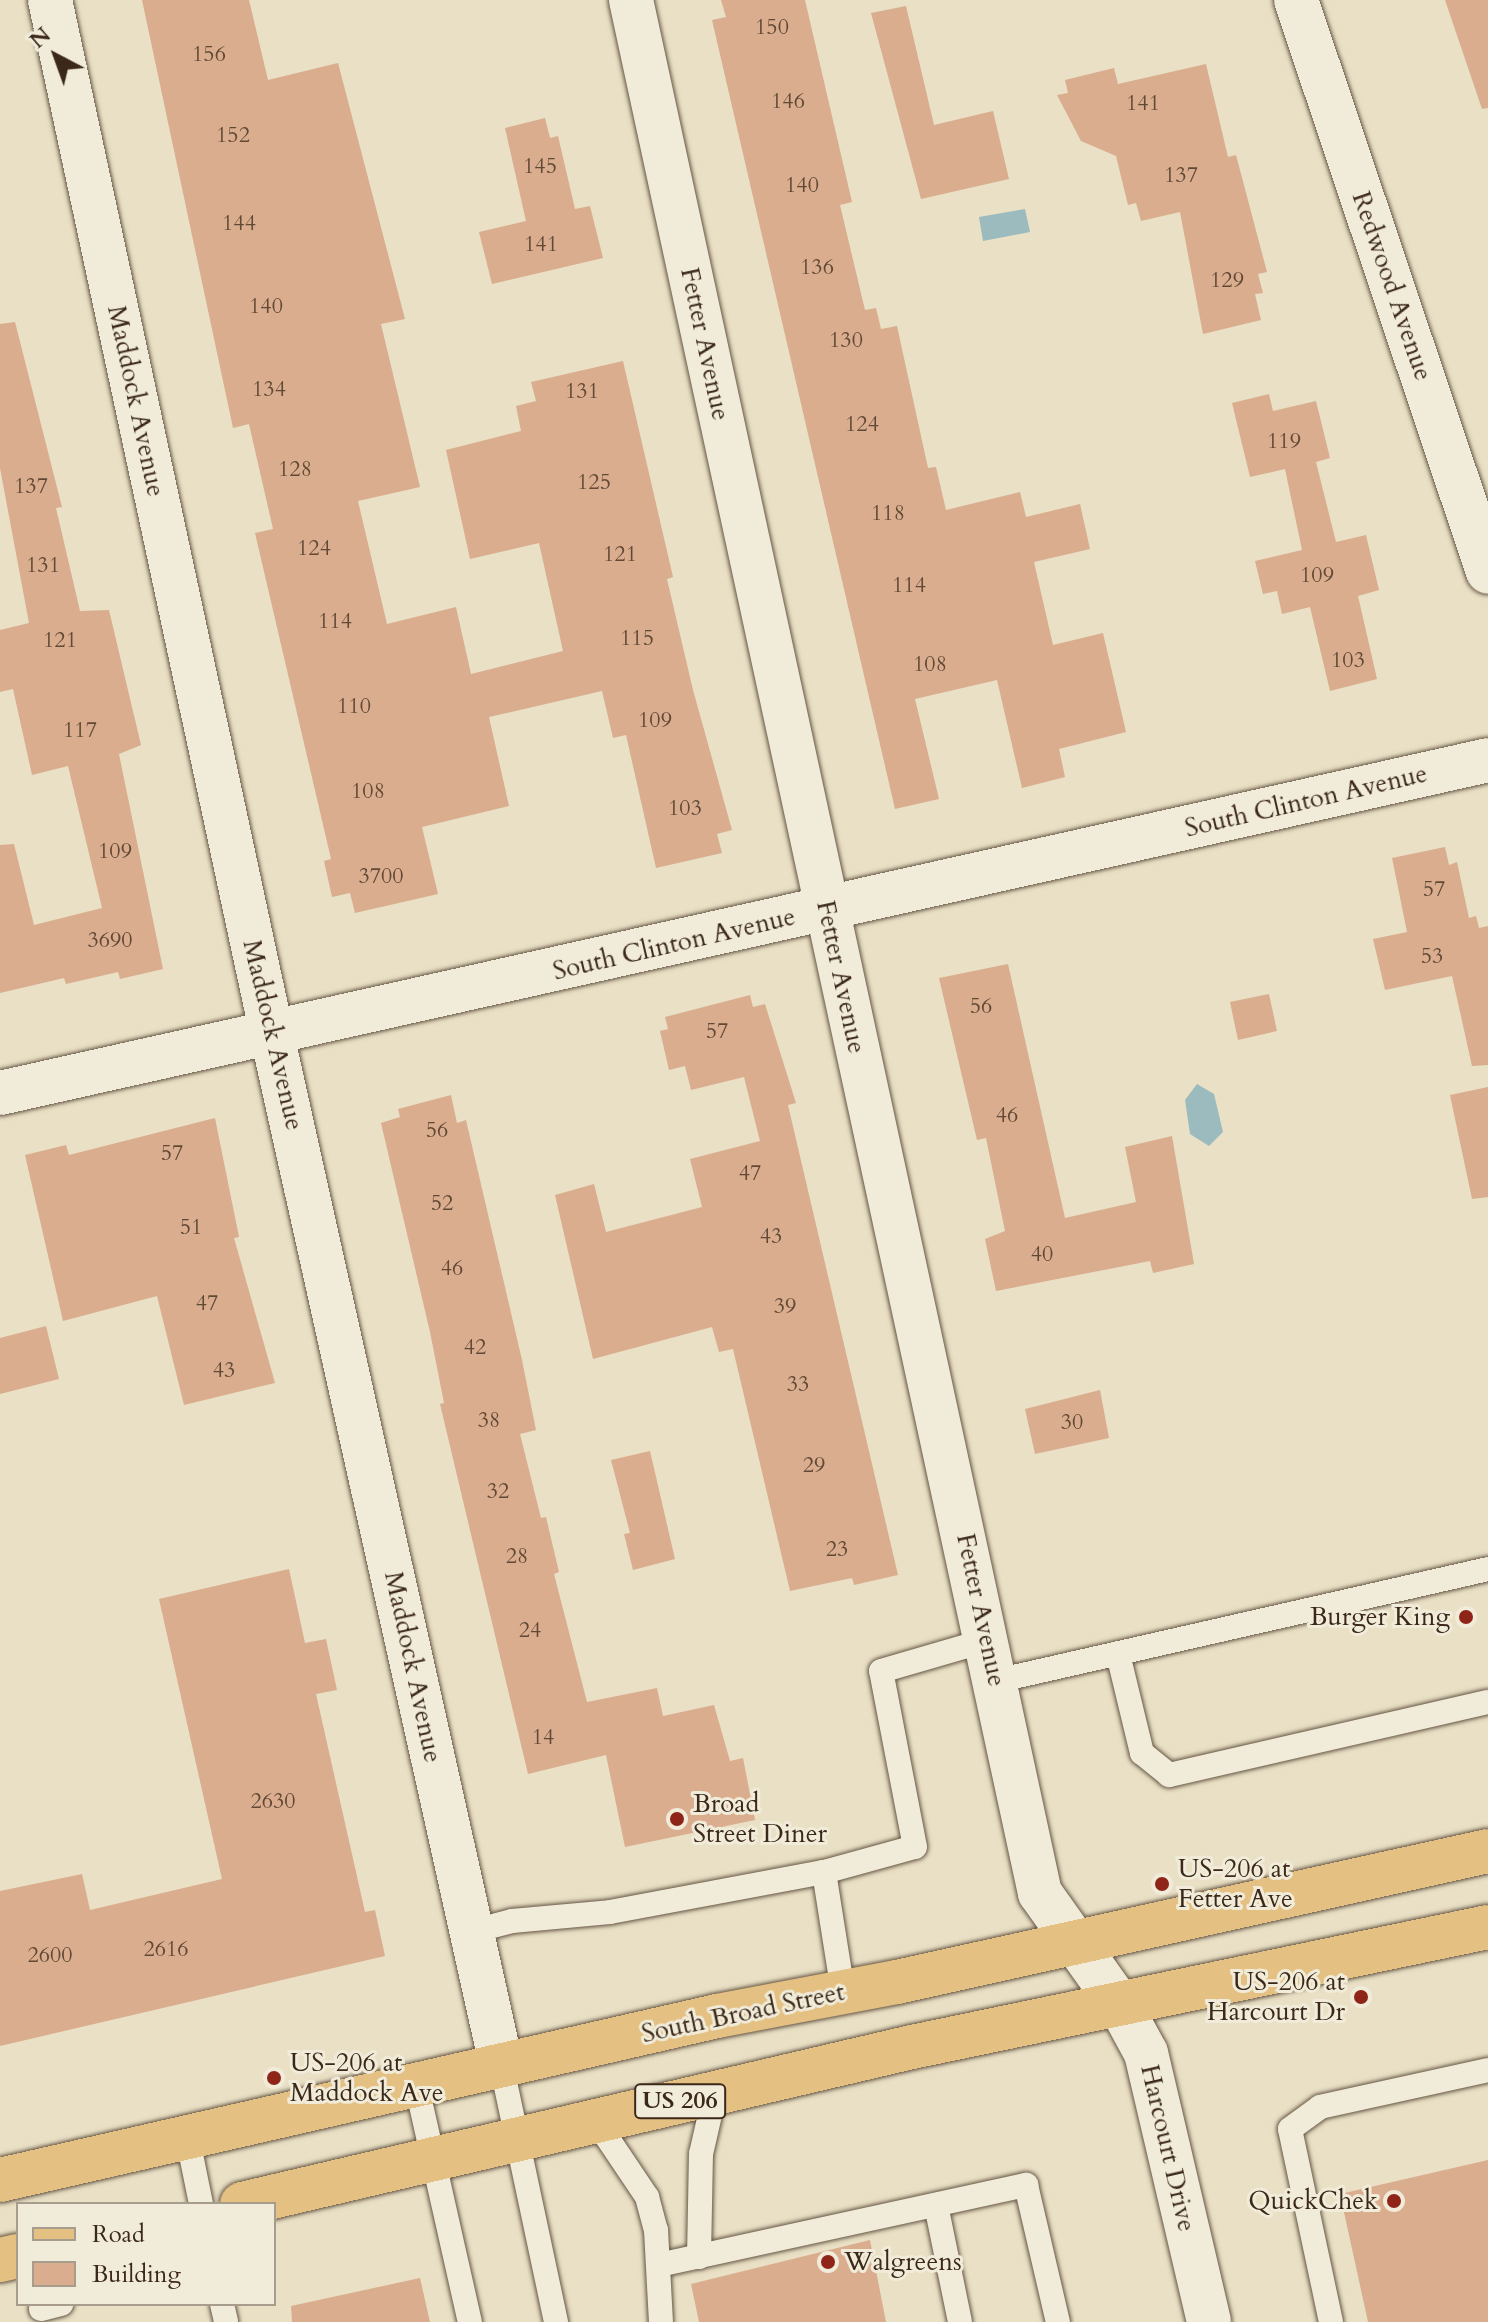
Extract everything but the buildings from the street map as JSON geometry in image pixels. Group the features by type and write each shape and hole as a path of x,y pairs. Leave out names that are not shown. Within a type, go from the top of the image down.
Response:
{"main road":[{"name":"South Broad Street","path":"11,2187 187,2135 1488,1851"},
{"name":"US 206","path":"251,2202 715,2093 1488,1927"}],"street":[{"name":"Maddock Avenue","path":"50,0 272,1035 502,2068"},
{"name":"Fetter Avenue","path":"631,0 1040,1893 1077,1943"},
{"name":"Redwood Avenue","path":"1296,0 1488,572"},
{"name":"South Clinton Avenue","path":"0,1093 272,1035 1488,760"},
{"name":"Harcourt Drive","path":"1077,1943 1121,2007 1146,2053 1209,2322"}],"lane":[{"path":"470,1932 512,1921 610,1912 824,1872 915,1847 881,1671 992,1660 1118,1654 1488,1569"},
{"path":"1118,1654 1142,1753 1169,1775 1487,1708"},
{"path":"824,1872 843,1992"},
{"path":"502,2068 556,2322"},
{"path":"1331,2322 1290,2129 1320,2107 1488,2070"},
{"path":"416,2083 470,2322"},
{"path":"699,2257 700,2166 715,2093"},
{"path":"596,2121 647,2197 659,2265 661,2322"},
{"path":"187,2135 201,2202"},
{"path":"659,2265 1026,2185 1058,2322"},
{"path":"936,2205 960,2322"}],"water":[{"path":"1025,209 1030,232 983,241 979,217"},
{"path":"1197,1084 1214,1094 1223,1132 1209,1146 1190,1134 1185,1100"}],"place":[{"name":"Burger King","path":"1466,1617"},
{"name":"Broad Street Diner","path":"677,1819"},
{"name":"US-206 at Fetter Ave","path":"1162,1884"},
{"name":"US-206 at Harcourt Dr","path":"1361,1997"},
{"name":"US-206 at Maddock Ave","path":"274,2078"},
{"name":"QuickChek","path":"1394,2201"},
{"name":"Walgreens","path":"828,2262"}]}
